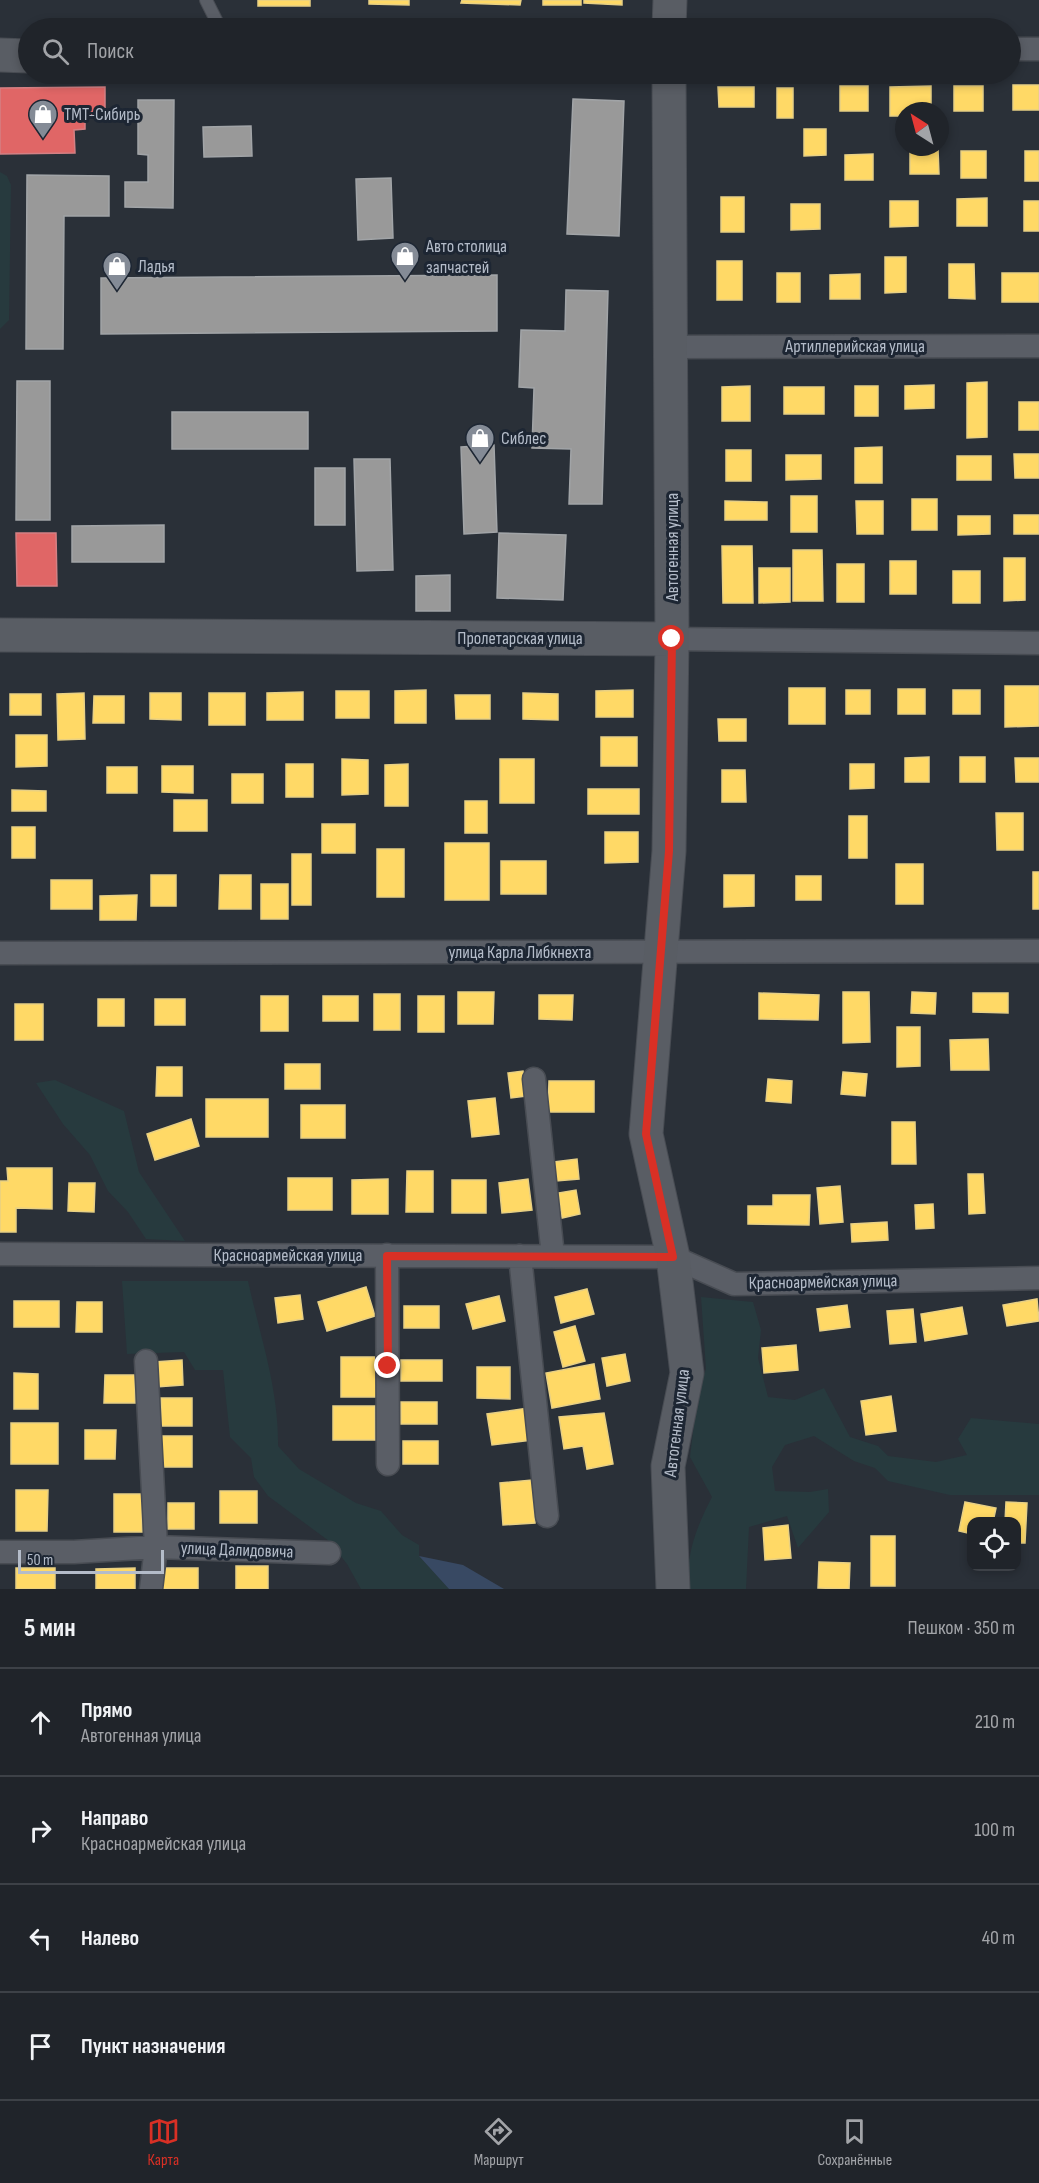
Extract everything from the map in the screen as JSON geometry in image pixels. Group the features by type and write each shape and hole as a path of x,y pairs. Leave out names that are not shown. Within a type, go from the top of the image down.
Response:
{"street":[{"path":"669,18 670,0"},
{"path":"1021,49 1039,49"},
{"path":"0,55 18,56"},
{"name":"Автогенная улица","path":"669,84 672,639 669,851 646,1134 673,1257 687,1373 668,1466 673,1589"},
{"name":"Артиллерийская улица","path":"670,347 1039,346"},
{"name":"Пролетарская улица","path":"0,635 1039,643"},
{"name":"улица Карла Либкнехта","path":"0,953 1039,951"},
{"path":"534,1079 554,1256"},
{"name":"Красноармейская улица","path":"0,1254 673,1257 734,1284 1039,1278"},
{"path":"387,1256 388,1464"},
{"path":"520,1256 547,1516"},
{"path":"146,1361 156,1547 151,1589"},
{"name":"улица Далидовича","path":"0,1552 74,1552 156,1547 329,1553"}],"lane":[{"path":"206,0 215,18"}],"green space":[{"path":"0,172 7,176 11,185 9,320 0,329"},
{"path":"55,1080 124,1111 139,1172 185,1241 146,1239 128,1212 108,1191 90,1155 63,1124 36,1083"},
{"path":"122,1281 248,1281 272,1383 278,1446 299,1469 356,1503 381,1511 402,1535 419,1545 419,1556 449,1589 361,1589 347,1564 329,1541 268,1496 254,1477 251,1458 230,1437 223,1370 195,1370 184,1352 127,1354"},
{"path":"701,1297 753,1302 761,1330 758,1358 768,1397 795,1400 824,1388 850,1437 878,1446 888,1456 936,1462 967,1455 958,1439 971,1418 1039,1424 1039,1495 950,1495 888,1481 875,1468 854,1461 814,1436 785,1445 772,1467 775,1491 810,1492 828,1489 829,1512 798,1548 787,1516 749,1527 746,1589 690,1589 690,1553 701,1519 712,1497 690,1457 697,1398 706,1369"}],"water":[{"path":"419,1556 463,1565 504,1589 449,1589"}],"building: Жильё":[{"path":"258,0 310,0 310,6 258,6"},
{"path":"369,0 409,0 409,5 369,4"},
{"path":"462,0 521,0 520,5 461,3"},
{"path":"543,0 581,0 581,5 543,5"},
{"path":"584,0 622,0 622,5 584,3"},
{"path":"1013,85 1039,85 1039,110 1013,110"},
{"path":"840,86 868,86 868,111 840,111"},
{"path":"931,86 931,102 895,102 895,116 890,116 890,87"},
{"path":"954,86 983,86 983,111 954,111"},
{"path":"718,87 754,87 754,107 719,107"},
{"path":"777,88 793,88 793,118 777,118"},
{"path":"804,129 826,129 826,155 804,156"},
{"path":"961,151 986,151 986,178 961,178"},
{"path":"1025,151 1039,151 1039,181 1025,181"},
{"path":"873,154 873,180 845,180 845,155"},
{"path":"910,156 938,156 939,174 910,174"},
{"path":"721,197 744,197 744,232 721,232"},
{"path":"987,198 987,226 957,226 957,199"},
{"path":"890,201 918,201 918,226 890,227"},
{"path":"1024,201 1039,201 1039,231 1024,231"},
{"path":"791,204 820,204 820,229 791,230"},
{"path":"885,257 906,257 906,292 885,293"},
{"path":"717,261 742,261 742,300 717,300"},
{"path":"949,264 974,264 975,299 949,298"},
{"path":"777,273 800,273 800,302 777,302"},
{"path":"1002,273 1039,273 1039,302 1002,302"},
{"path":"860,274 860,299 830,299 830,275"},
{"path":"987,382 987,437 967,438 967,383"},
{"path":"934,385 934,408 905,409 905,386"},
{"path":"750,386 750,421 722,421 722,387"},
{"path":"855,386 878,386 878,416 855,416"},
{"path":"784,387 824,387 824,414 784,414"},
{"path":"1019,402 1039,402 1039,430 1019,430"},
{"path":"882,447 882,483 855,483 855,448"},
{"path":"726,450 751,450 751,481 726,481"},
{"path":"1014,454 1039,454 1039,478 1015,478"},
{"path":"786,455 821,455 821,479 786,480"},
{"path":"957,456 991,456 991,480 957,480"},
{"path":"791,496 817,496 817,532 791,532"},
{"path":"912,499 937,499 937,530 912,530"},
{"path":"725,501 767,502 767,520 725,520"},
{"path":"856,501 883,501 883,534 857,534"},
{"path":"1014,515 1039,515 1039,534 1014,534"},
{"path":"958,516 990,516 990,534 958,535"},
{"path":"722,546 752,546 753,603 723,603"},
{"path":"793,550 822,550 823,601 793,601"},
{"path":"1004,558 1025,558 1025,600 1004,601"},
{"path":"890,561 916,561 916,594 890,594"},
{"path":"837,564 864,564 864,602 837,602"},
{"path":"759,568 790,568 790,602 759,603"},
{"path":"953,571 980,571 980,603 953,603"},
{"path":"1005,686 1039,686 1039,726 1005,727"},
{"path":"789,688 825,688 825,724 789,724"},
{"path":"898,689 925,689 925,714 898,714"},
{"path":"426,690 426,723 395,723 395,691"},
{"path":"633,690 633,717 596,717 596,691"},
{"path":"846,690 870,690 870,714 846,714"},
{"path":"953,690 980,690 980,714 953,714"},
{"path":"336,691 369,691 369,718 336,718"},
{"path":"303,692 303,720 267,720 267,693"},
{"path":"84,693 85,739 58,740 57,694"},
{"path":"150,693 181,693 181,720 150,719"},
{"path":"209,693 245,693 245,725 209,725"},
{"path":"523,693 558,694 558,720 523,719"},
{"path":"10,694 41,694 41,715 10,715"},
{"path":"455,695 490,695 490,719 456,719"},
{"path":"94,696 124,696 124,723 93,723"},
{"path":"718,719 746,719 746,741 719,741"},
{"path":"16,735 47,735 47,766 16,767"},
{"path":"601,737 637,737 637,766 601,766"},
{"path":"929,757 929,782 905,782 905,758"},
{"path":"960,757 985,757 985,782 960,782"},
{"path":"1015,758 1039,758 1039,782 1016,782"},
{"path":"342,759 368,760 368,794 342,795"},
{"path":"500,759 534,759 534,803 500,803"},
{"path":"286,764 313,764 313,797 286,797"},
{"path":"408,764 408,806 385,806 385,765"},
{"path":"850,764 874,764 874,788 850,789"},
{"path":"162,766 193,766 193,793 162,792"},
{"path":"107,767 137,767 137,793 107,793"},
{"path":"722,770 745,770 746,802 722,802"},
{"path":"232,774 263,774 263,803 232,803"},
{"path":"588,789 639,789 639,814 588,814"},
{"path":"12,790 46,791 46,811 12,811"},
{"path":"174,800 207,800 207,831 174,831"},
{"path":"465,801 487,801 487,833 465,833"},
{"path":"996,813 1023,813 1023,850 997,850"},
{"path":"849,816 867,816 867,858 849,858"},
{"path":"322,824 355,824 355,853 322,853"},
{"path":"12,827 35,827 35,858 12,858"},
{"path":"605,832 638,832 638,862 605,863"},
{"path":"445,843 489,843 489,900 445,900"},
{"path":"377,849 404,849 404,897 377,897"},
{"path":"292,854 311,854 311,905 292,905"},
{"path":"501,861 546,861 546,894 501,894"},
{"path":"896,864 923,864 923,904 896,904"},
{"path":"1033,872 1039,872 1039,909 1033,909"},
{"path":"151,875 176,875 176,906 151,906"},
{"path":"220,875 251,875 251,909 219,909"},
{"path":"724,875 754,875 754,906 724,907"},
{"path":"796,876 821,876 821,900 796,900"},
{"path":"51,880 92,880 92,909 51,909"},
{"path":"261,884 288,884 288,919 261,919"},
{"path":"137,895 136,920 100,920 100,896"},
{"path":"458,992 494,992 493,1024 458,1024"},
{"path":"843,992 869,992 870,1042 843,1043"},
{"path":"912,992 936,993 935,1014 911,1013"},
{"path":"759,993 819,995 818,1020 759,1019"},
{"path":"973,993 1008,993 1008,1013 973,1012"},
{"path":"374,994 400,994 400,1030 374,1030"},
{"path":"539,995 573,995 572,1020 539,1019"},
{"path":"261,996 288,996 288,1031 261,1031"},
{"path":"323,996 358,996 358,1021 323,1021"},
{"path":"418,996 444,996 444,1032 418,1032"},
{"path":"98,999 124,999 124,1026 98,1026"},
{"path":"155,999 185,999 185,1025 155,1025"},
{"path":"15,1004 43,1004 43,1040 15,1040"},
{"path":"897,1027 920,1027 920,1066 897,1067"},
{"path":"988,1039 989,1070 951,1070 950,1040"},
{"path":"285,1064 320,1064 320,1089 285,1089"},
{"path":"157,1067 182,1067 182,1096 156,1096"},
{"path":"523,1071 526,1096 511,1098 508,1073"},
{"path":"843,1072 867,1074 865,1096 841,1094"},
{"path":"768,1079 792,1081 791,1103 766,1101"},
{"path":"549,1081 594,1081 594,1112 548,1112"},
{"path":"495,1098 499,1134 472,1137 468,1101"},
{"path":"206,1099 268,1099 268,1137 206,1137"},
{"path":"301,1105 345,1105 345,1138 301,1138"},
{"path":"191,1119 199,1146 155,1160 147,1134"},
{"path":"892,1122 915,1122 916,1164 892,1164"},
{"path":"577,1159 579,1179 556,1181 554,1162"},
{"path":"7,1168 52,1168 52,1209 16,1208 16,1232 0,1232 0,1181 8,1181"},
{"path":"407,1171 433,1171 433,1212 406,1212"},
{"path":"968,1174 983,1174 985,1213 969,1214"},
{"path":"288,1178 332,1178 332,1210 288,1210"},
{"path":"388,1179 388,1214 352,1214 352,1180"},
{"path":"528,1179 532,1210 502,1213 499,1183"},
{"path":"452,1180 486,1180 486,1213 452,1213"},
{"path":"69,1183 95,1183 94,1212 68,1211"},
{"path":"840,1186 843,1222 820,1224 817,1188"},
{"path":"576,1190 580,1214 562,1218 558,1193"},
{"path":"773,1195 810,1195 809,1225 748,1224 748,1206 773,1206"},
{"path":"933,1204 934,1228 916,1229 915,1205"},
{"path":"887,1222 888,1240 852,1242 851,1224"},
{"path":"366,1287 375,1316 327,1331 318,1302"},
{"path":"587,1289 594,1314 561,1323 555,1297"},
{"path":"300,1295 303,1319 278,1323 275,1298"},
{"path":"499,1296 505,1321 473,1329 466,1304"},
{"path":"1037,1299 1039,1321 1007,1326 1003,1305"},
{"path":"14,1301 59,1301 59,1327 14,1327"},
{"path":"77,1302 102,1302 102,1332 76,1332"},
{"path":"847,1305 850,1327 820,1331 817,1309"},
{"path":"404,1306 439,1306 439,1328 404,1328"},
{"path":"962,1307 967,1334 925,1341 921,1314"},
{"path":"913,1309 916,1342 890,1344 887,1311"},
{"path":"575,1326 585,1361 563,1367 554,1332"},
{"path":"796,1345 798,1370 764,1373 762,1348"},
{"path":"625,1354 630,1381 607,1386 602,1358"},
{"path":"341,1357 377,1357 377,1397 341,1397"},
{"path":"182,1360 183,1385 156,1387 154,1362"},
{"path":"401,1360 442,1360 442,1381 401,1381"},
{"path":"594,1364 600,1399 552,1408 546,1373"},
{"path":"477,1367 510,1367 510,1399 477,1398"},
{"path":"14,1373 38,1374 38,1409 14,1409"},
{"path":"105,1375 135,1375 135,1403 104,1403"},
{"path":"891,1396 896,1431 866,1435 861,1401"},
{"path":"161,1398 192,1398 192,1426 161,1426"},
{"path":"401,1402 437,1402 437,1424 401,1424"},
{"path":"333,1406 375,1406 375,1440 333,1440"},
{"path":"528,1408 532,1440 492,1445 487,1414"},
{"path":"604,1413 613,1464 587,1469 583,1446 564,1449 559,1417"},
{"path":"11,1423 58,1423 58,1464 11,1464"},
{"path":"85,1430 116,1430 115,1459 85,1459"},
{"path":"157,1436 192,1436 192,1467 157,1467"},
{"path":"403,1441 438,1441 438,1464 403,1464"},
{"path":"532,1480 535,1523 503,1525 500,1483"},
{"path":"16,1490 48,1490 47,1531 16,1531"},
{"path":"220,1491 257,1491 257,1523 220,1523"},
{"path":"114,1494 142,1494 142,1532 114,1532"},
{"path":"965,1502 996,1508 994,1517 967,1517 967,1533 959,1531"},
{"path":"1006,1502 1027,1503 1025,1543 1021,1543 1021,1517 1005,1517"},
{"path":"168,1503 194,1503 194,1529 168,1529"},
{"path":"788,1525 791,1558 765,1560 763,1528"},
{"path":"871,1536 895,1536 895,1586 871,1586"},
{"path":"819,1562 850,1563 849,1589 818,1588"},
{"path":"236,1566 268,1566 268,1589 236,1589"},
{"path":"16,1568 55,1568 55,1589 16,1589"},
{"path":"135,1568 135,1589 96,1589 96,1569"},
{"path":"161,1568 198,1568 198,1589 161,1589"}],"building: Торговля":[{"path":"105,87 105,114 85,115 85,129 74,130 75,153 0,154 0,88"},
{"path":"16,533 56,533 57,586 17,586"}],"building: Промзона":[{"path":"573,99 624,101 619,236 567,234"},
{"path":"138,100 174,100 173,208 125,207 125,182 148,182 148,155 138,154"},
{"path":"251,126 252,156 204,157 203,127"},
{"path":"27,175 109,176 109,216 64,216 63,349 26,349"},
{"path":"391,178 393,238 358,240 356,179"},
{"path":"497,275 497,331 101,334 101,278"},
{"path":"566,290 608,291 602,504 569,504 571,449 532,448 534,388 519,387 521,330 565,331"},
{"path":"17,381 50,381 50,520 16,520"},
{"path":"172,412 308,412 308,449 172,449"},
{"path":"494,445 497,532 464,534 461,447"},
{"path":"354,459 390,459 393,570 357,571"},
{"path":"315,468 345,468 345,525 315,525"},
{"path":"164,525 164,562 72,562 72,526"},
{"path":"499,533 566,535 563,600 497,598"},
{"path":"450,575 450,611 416,611 416,576"}],"place":[{"name":"ТМТ-Сибирь","path":"43,140"},
{"name":"Авто столица запчастей","path":"405,282"},
{"name":"Ладья","path":"117,292"},
{"name":"Сиблес","path":"480,464"}],"route":[{"path":"388,1366 387,1256 673,1257 646,1134 669,851 672,639"}]}
